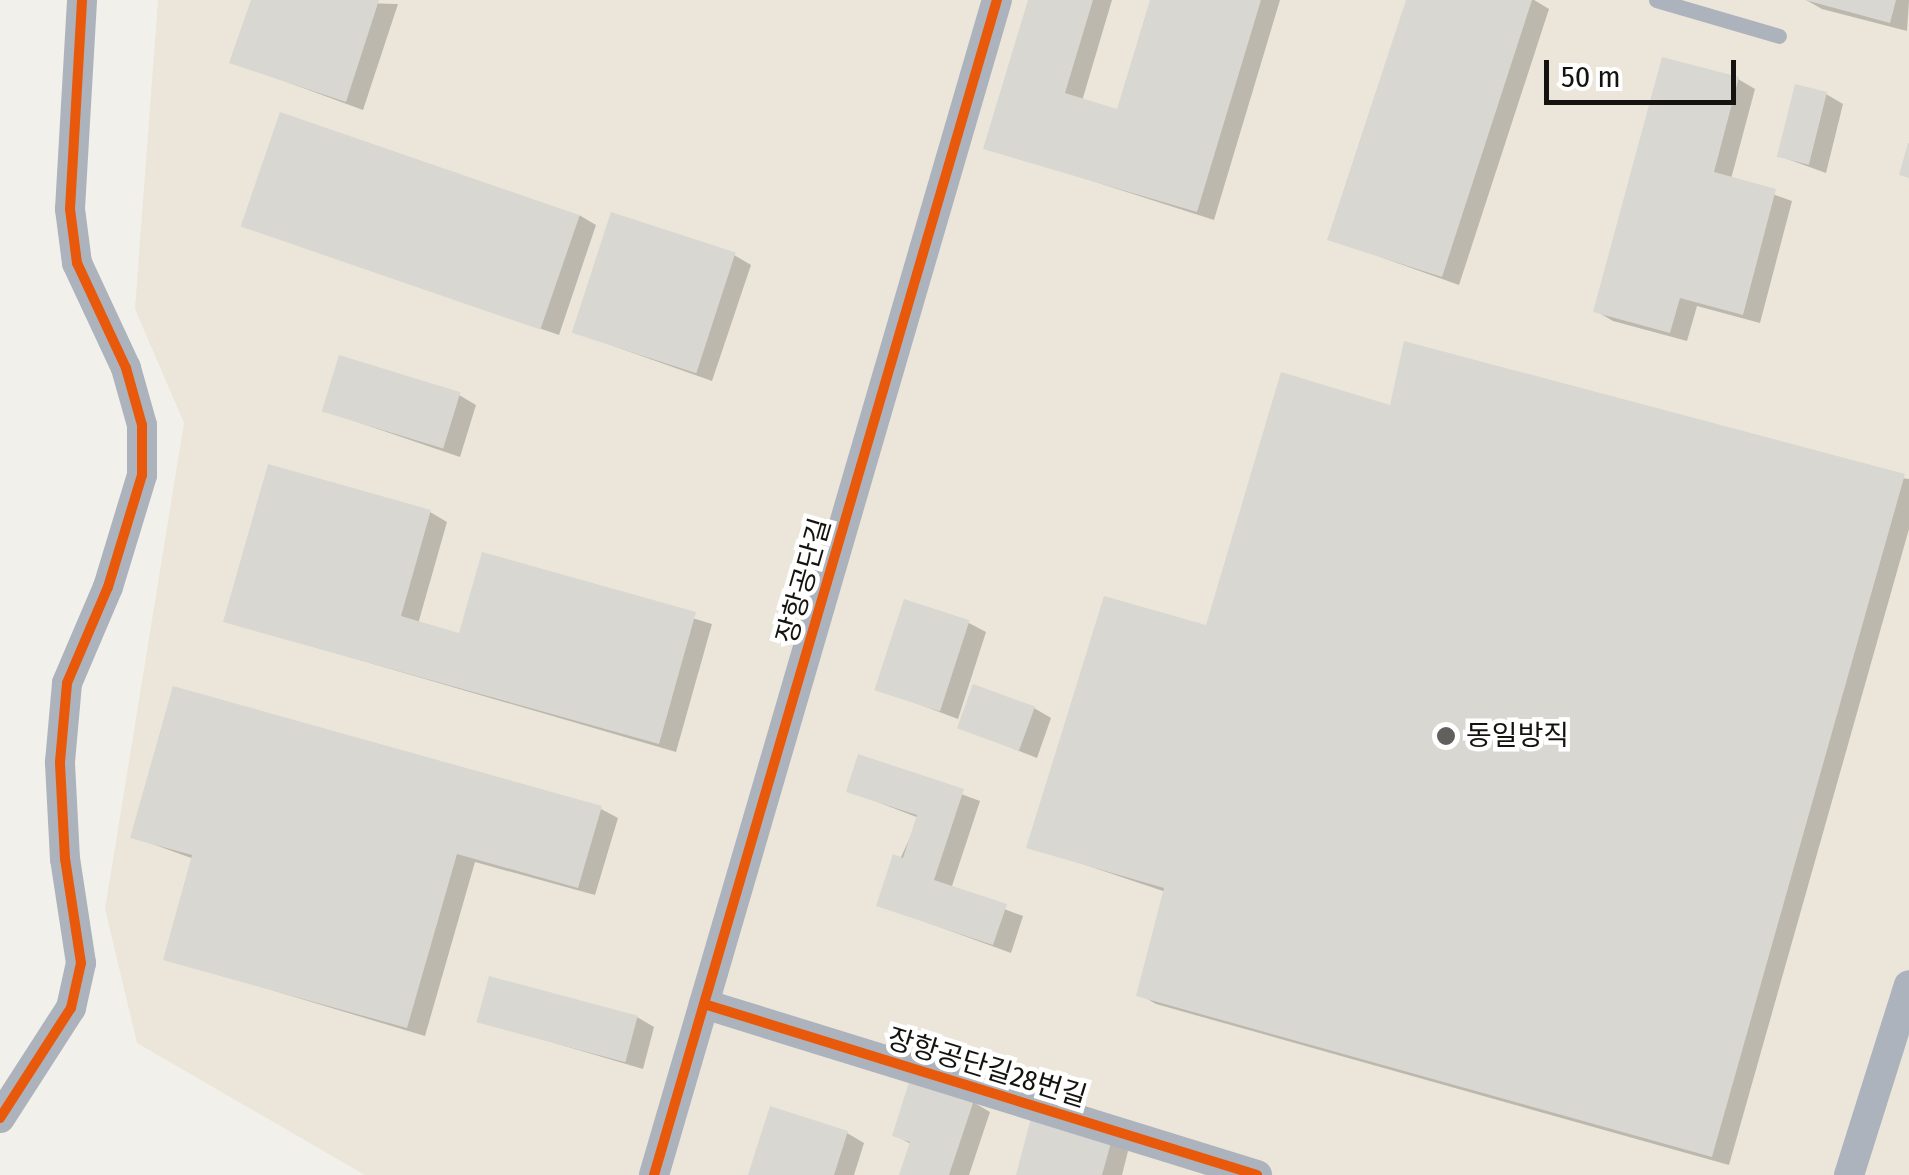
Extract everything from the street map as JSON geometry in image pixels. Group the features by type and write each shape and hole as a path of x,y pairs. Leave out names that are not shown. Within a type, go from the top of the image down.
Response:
{"street":[{"path":"0,1118 72,1008 81,963 65,860 60,762 67,683 108,586 142,475 142,424 126,368 77,262 70,209 82,0"},
{"name":"장항공단길","path":"654,1175 996,0"},
{"path":"1850,1175 1909,985"},
{"name":"장항공단길28번길","path":"704,1004 1257,1175"}],"lane":[{"path":"1656,0 1779,36"}],"shaded area":[{"path":"158,0 1909,0 1909,1175 365,1175 137,1043 105,909 184,423 135,309"}],"building":[{"path":"251,0 379,0 346,102 229,63"},
{"path":"1028,0 1093,0 1065,93 1117,109 1150,0 1261,0 1197,212 983,149"},
{"path":"1406,0 1532,0 1442,277 1327,240"},
{"path":"1805,0 1896,0 1890,23"},
{"path":"1662,57 1739,77 1714,172 1776,189 1743,315 1680,298 1670,333 1593,312"},
{"path":"1795,84 1827,92 1809,165 1777,157"},
{"path":"280,112 580,215 540,330 241,226"},
{"path":"1909,143 1909,178 1899,175"},
{"path":"611,212 736,252 696,373 572,333"},
{"name":"동일방직","path":"1404,341 1905,474 1712,1157 1136,996 1164,888 1026,848 1104,596 1206,625 1281,372 1390,405"},
{"path":"339,355 460,392 443,449 322,411"},
{"path":"268,464 431,510 401,616 459,633 482,552 696,612 659,744 223,622"},
{"path":"904,599 970,620 940,712 874,690"},
{"path":"973,684 1035,707 1019,751 957,728"},
{"path":"173,686 602,806 578,888 457,854 407,1028 163,960 192,855 130,838"},
{"path":"858,754 964,789 934,880 1007,904 993,945 876,906 893,854 903,858 917,815 846,792"},
{"path":"489,976 638,1016 625,1062 477,1022"},
{"path":"910,1079 974,1100 949,1175 899,1175 910,1142 892,1136"},
{"path":"770,1106 848,1131 834,1175 748,1175"},
{"path":"1031,1118 1112,1139 1102,1175 1016,1175"}],"cycle path":[{"path":"0,1118 71,1008 81,963 65,859 60,762 67,683 108,587 142,475 142,425 126,368 77,263 70,209 82,0"},
{"path":"654,1175 997,0"},
{"path":"704,1004 1257,1175"}],"place":[{"name":"동일방직","path":"1446,736"}]}
